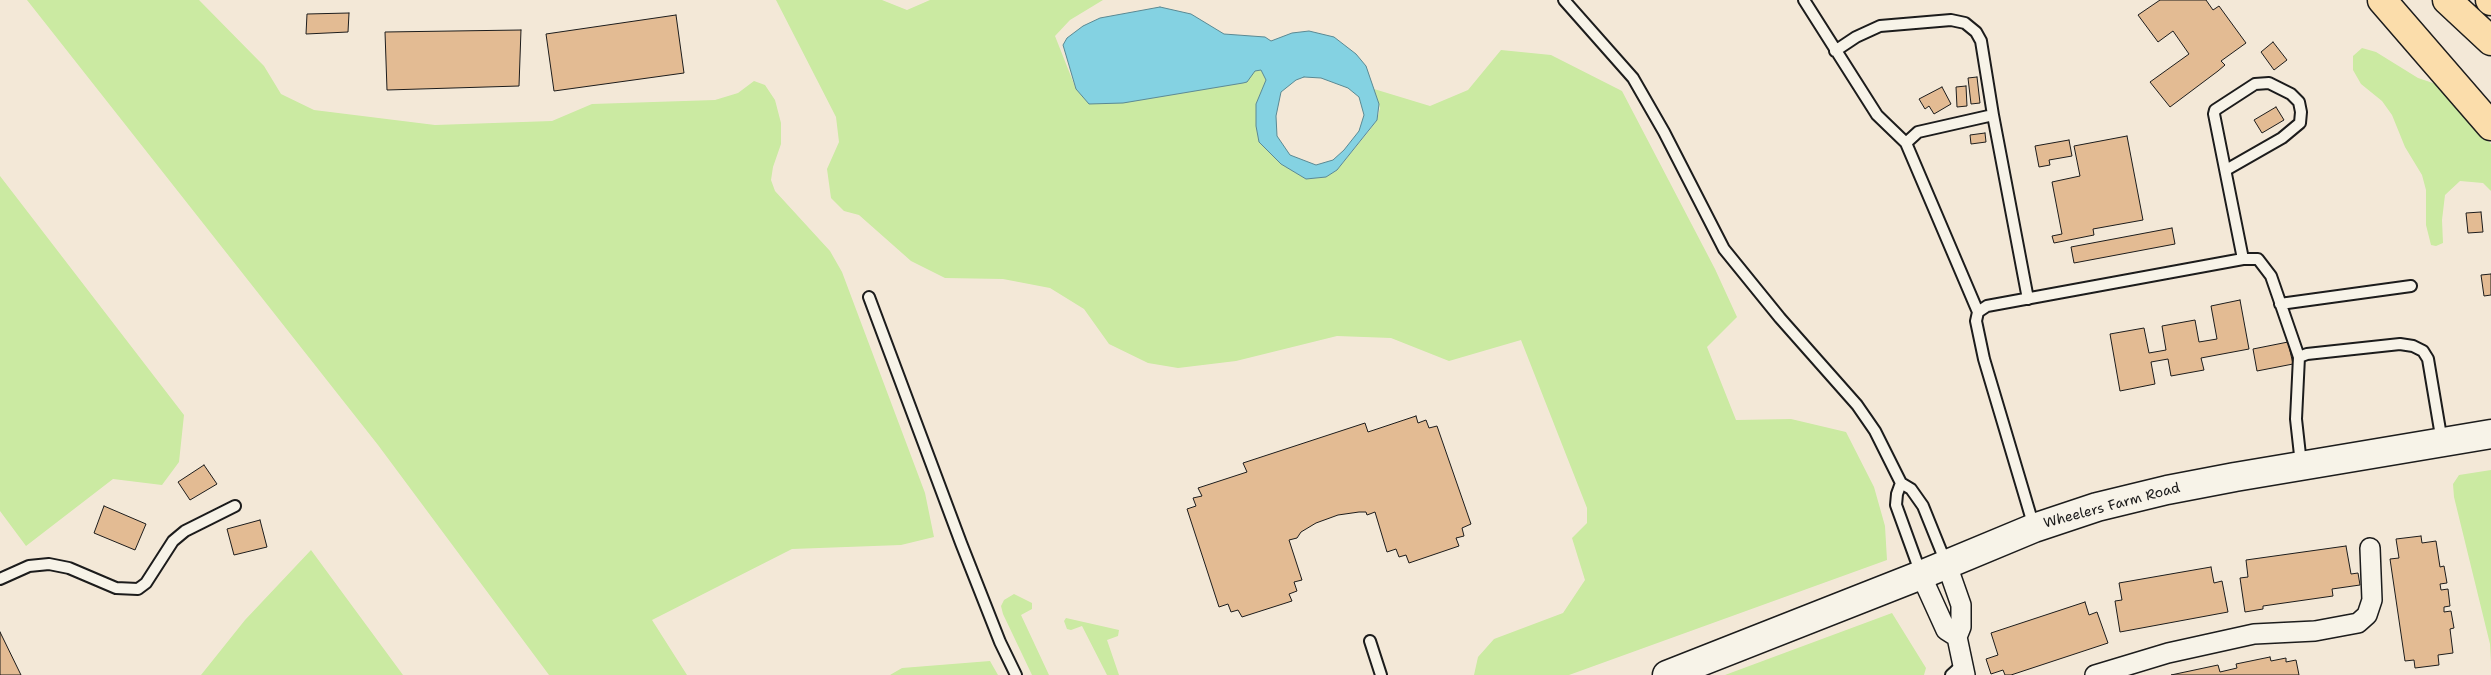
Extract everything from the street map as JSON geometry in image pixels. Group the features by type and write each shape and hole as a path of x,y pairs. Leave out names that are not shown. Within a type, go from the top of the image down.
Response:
{"highway":[{"path":"2382,0 2491,126"},
{"path":"2447,0 2491,41"}],"main road":[{"name":"Wheelers Farm Road","path":"1667,675 1947,565 2034,528 2097,507 2167,490 2301,465 2491,434"}],"street":[{"path":"2095,675 2168,653 2254,634 2314,631 2358,623 2367,615 2372,600 2370,548"},
{"path":"1947,565 1961,605 1961,627 1957,637 1959,672"},
{"path":"1921,575 1946,630 1957,637"}],"lane":[{"path":"1564,0 1633,78 1664,132 1724,249 1780,318 1857,405 1875,431 1901,483 1911,489 1923,506 1947,565"},
{"path":"1804,0 1835,52 1877,115 1906,143 1978,312 1976,321 1984,359 2034,528"},
{"path":"1835,52 1856,36 1880,26 1951,20 1965,23 1976,32 1981,41 1993,116 2028,298"},
{"path":"2226,170 2282,138 2300,123 2301,112 2299,102 2291,94 2269,84 2255,84 2215,110 2213,120 2226,170 2243,259"},
{"path":"1906,143 1918,132 1993,116"},
{"path":"1978,312 1986,306 2254,258 2266,267 2299,356 2296,419 2301,465"},
{"path":"2280,304 2411,286"},
{"path":"869,297 961,543 1000,642 1016,675"},
{"path":"2299,356 2400,344 2414,346 2422,351 2428,359 2442,443"},
{"path":"1901,483 1896,505 1921,575"},
{"path":"0,579 29,566 49,564 69,568 116,588 138,589 146,582 173,541 185,531 235,506"},
{"path":"1370,640 1381,675"}],"green space":[{"path":"27,0 199,0 264,66 281,94 314,110 435,125 552,121 592,104 715,100 738,93 754,81 765,85 775,100 781,123 781,144 773,167 771,180 775,191 830,251 842,272 925,493 934,537 901,545 792,549 652,620 687,675 549,675 378,445"},
{"path":"776,0 882,0 907,10 930,0 1103,0 1070,20 1055,36 1076,89 1089,103 1135,101 1243,83 1247,82 1254,71 1261,70 1266,80 1256,104 1256,126 1259,142 1281,164 1306,179 1326,177 1337,170 1369,131 1377,120 1380,108 1374,89 1430,106 1468,90 1501,50 1551,55 1622,91 1715,269 1737,317 1707,347 1736,420 1791,419 1846,432 1874,487 1885,526 1887,560 1569,675 1474,675 1478,657 1494,639 1563,613 1585,580 1572,538 1587,523 1587,508 1521,340 1449,361 1391,338 1337,336 1236,361 1178,368 1148,363 1109,344 1084,309 1050,288 1003,279 945,278 911,261 859,215 844,211 831,198 827,169 839,142 836,117"},
{"path":"2362,48 2376,52 2418,78 2436,84 2491,144 2491,191 2483,183 2460,181 2445,195 2442,220 2443,243 2436,246 2431,245 2426,225 2426,190 2422,175 2405,147 2392,115 2382,101 2361,84 2353,70 2353,56"},
{"path":"0,176 184,415 179,462 162,485 113,479 26,546 0,511"},
{"path":"2491,470 2491,662 2490,644 2454,497 2453,484 2459,475"},
{"path":"311,550 403,675 201,675 245,620"},
{"path":"1014,594 1032,603 1032,609 1021,615 1049,675 1032,675 1003,614 1001,606 1004,600"},
{"path":"1892,613 1926,668 1924,675 1725,675"},
{"path":"1066,618 1119,630 1118,636 1107,640 1119,675 1107,675 1082,626 1071,630 1067,629 1064,621"},
{"path":"990,661 998,675 890,675 902,668"}],"water":[{"path":"1160,7 1191,14 1224,34 1265,37 1271,41 1292,33 1309,31 1334,37 1356,54 1366,66 1379,104 1377,120 1337,170 1326,177 1306,179 1281,164 1259,142 1256,126 1256,104 1266,80 1261,70 1255,71 1247,82 1243,83 1123,103 1089,104 1076,89 1063,45 1067,38 1083,26 1100,18","holes":["1304,77 1321,78 1348,88 1359,97 1364,115 1359,131 1344,150 1333,160 1316,165 1290,155 1277,136 1276,116 1281,92 1296,80"]}],"building":[{"path":"2160,0 2206,0 2213,10 2219,6 2246,43 2221,61 2225,65 2218,71 2170,107 2150,82 2189,54 2173,31 2158,42 2138,15"},
{"path":"349,13 348,32 306,34 307,14"},
{"path":"676,15 684,73 554,91 546,34"},
{"path":"521,30 519,86 387,90 385,32"},
{"path":"2273,42 2287,60 2274,70 2261,52"},
{"path":"1977,77 1980,103 1971,104 1968,78"},
{"path":"1966,86 1967,106 1957,107 1956,87"},
{"path":"1942,87 1951,104 1934,114 1929,106 1925,109 1919,99"},
{"path":"2276,107 2284,120 2262,133 2254,120"},
{"path":"1985,133 1986,142 1971,144 1970,135"},
{"path":"2127,136 2143,220 2093,229 2094,235 2054,243 2052,236 2062,234 2052,182 2080,176 2074,146"},
{"path":"2069,140 2072,156 2049,160 2050,165 2039,167 2035,146"},
{"path":"2481,212 2483,232 2468,233 2466,213"},
{"path":"2172,228 2175,244 2074,263 2071,247"},
{"path":"2491,274 2491,295 2484,296 2481,275"},
{"path":"2240,300 2249,349 2201,358 2204,370 2171,376 2168,359 2151,362 2155,384 2120,391 2110,334 2144,328 2149,353 2166,350 2162,326 2195,320 2199,342 2217,339 2211,306"},
{"path":"2288,342 2293,364 2257,371 2253,349"},
{"path":"1416,416 1418,423 1426,420 1429,428 1437,426 1471,524 1462,528 1464,536 1456,538 1459,546 1409,563 1406,555 1399,557 1396,549 1387,552 1375,512 1367,515 1366,512 1359,512 1338,515 1316,523 1301,532 1297,538 1289,540 1302,580 1294,582 1297,591 1289,594 1292,601 1242,617 1238,610 1231,612 1228,604 1219,607 1187,509 1196,506 1193,498 1202,496 1198,488 1247,472 1243,463 1365,423 1368,432"},
{"path":"204,465 217,484 190,500 178,482"},
{"path":"104,506 146,524 135,550 94,533"},
{"path":"260,520 267,547 234,555 227,529"},
{"path":"2421,536 2422,543 2436,541 2440,567 2444,566 2447,583 2440,584 2441,590 2448,589 2450,606 2444,607 2444,612 2451,611 2454,628 2450,629 2453,653 2438,655 2439,665 2415,668 2414,660 2405,661 2390,559 2399,558 2396,539"},
{"path":"2346,546 2351,574 2358,573 2360,585 2332,589 2333,596 2263,606 2263,609 2245,612 2240,578 2248,577 2246,560"},
{"path":"2211,567 2214,583 2222,581 2228,612 2120,632 2115,601 2122,600 2119,583"},
{"path":"2085,602 2089,615 2097,612 2108,643 2011,675 2005,675 2003,670 1991,674 1986,659 1998,655 1991,633"},
{"path":"0,632 21,675 0,675"},
{"path":"2270,657 2271,661 2286,658 2286,662 2296,660 2299,675 2171,675 2218,665 2220,672 2237,668 2236,664"}]}
